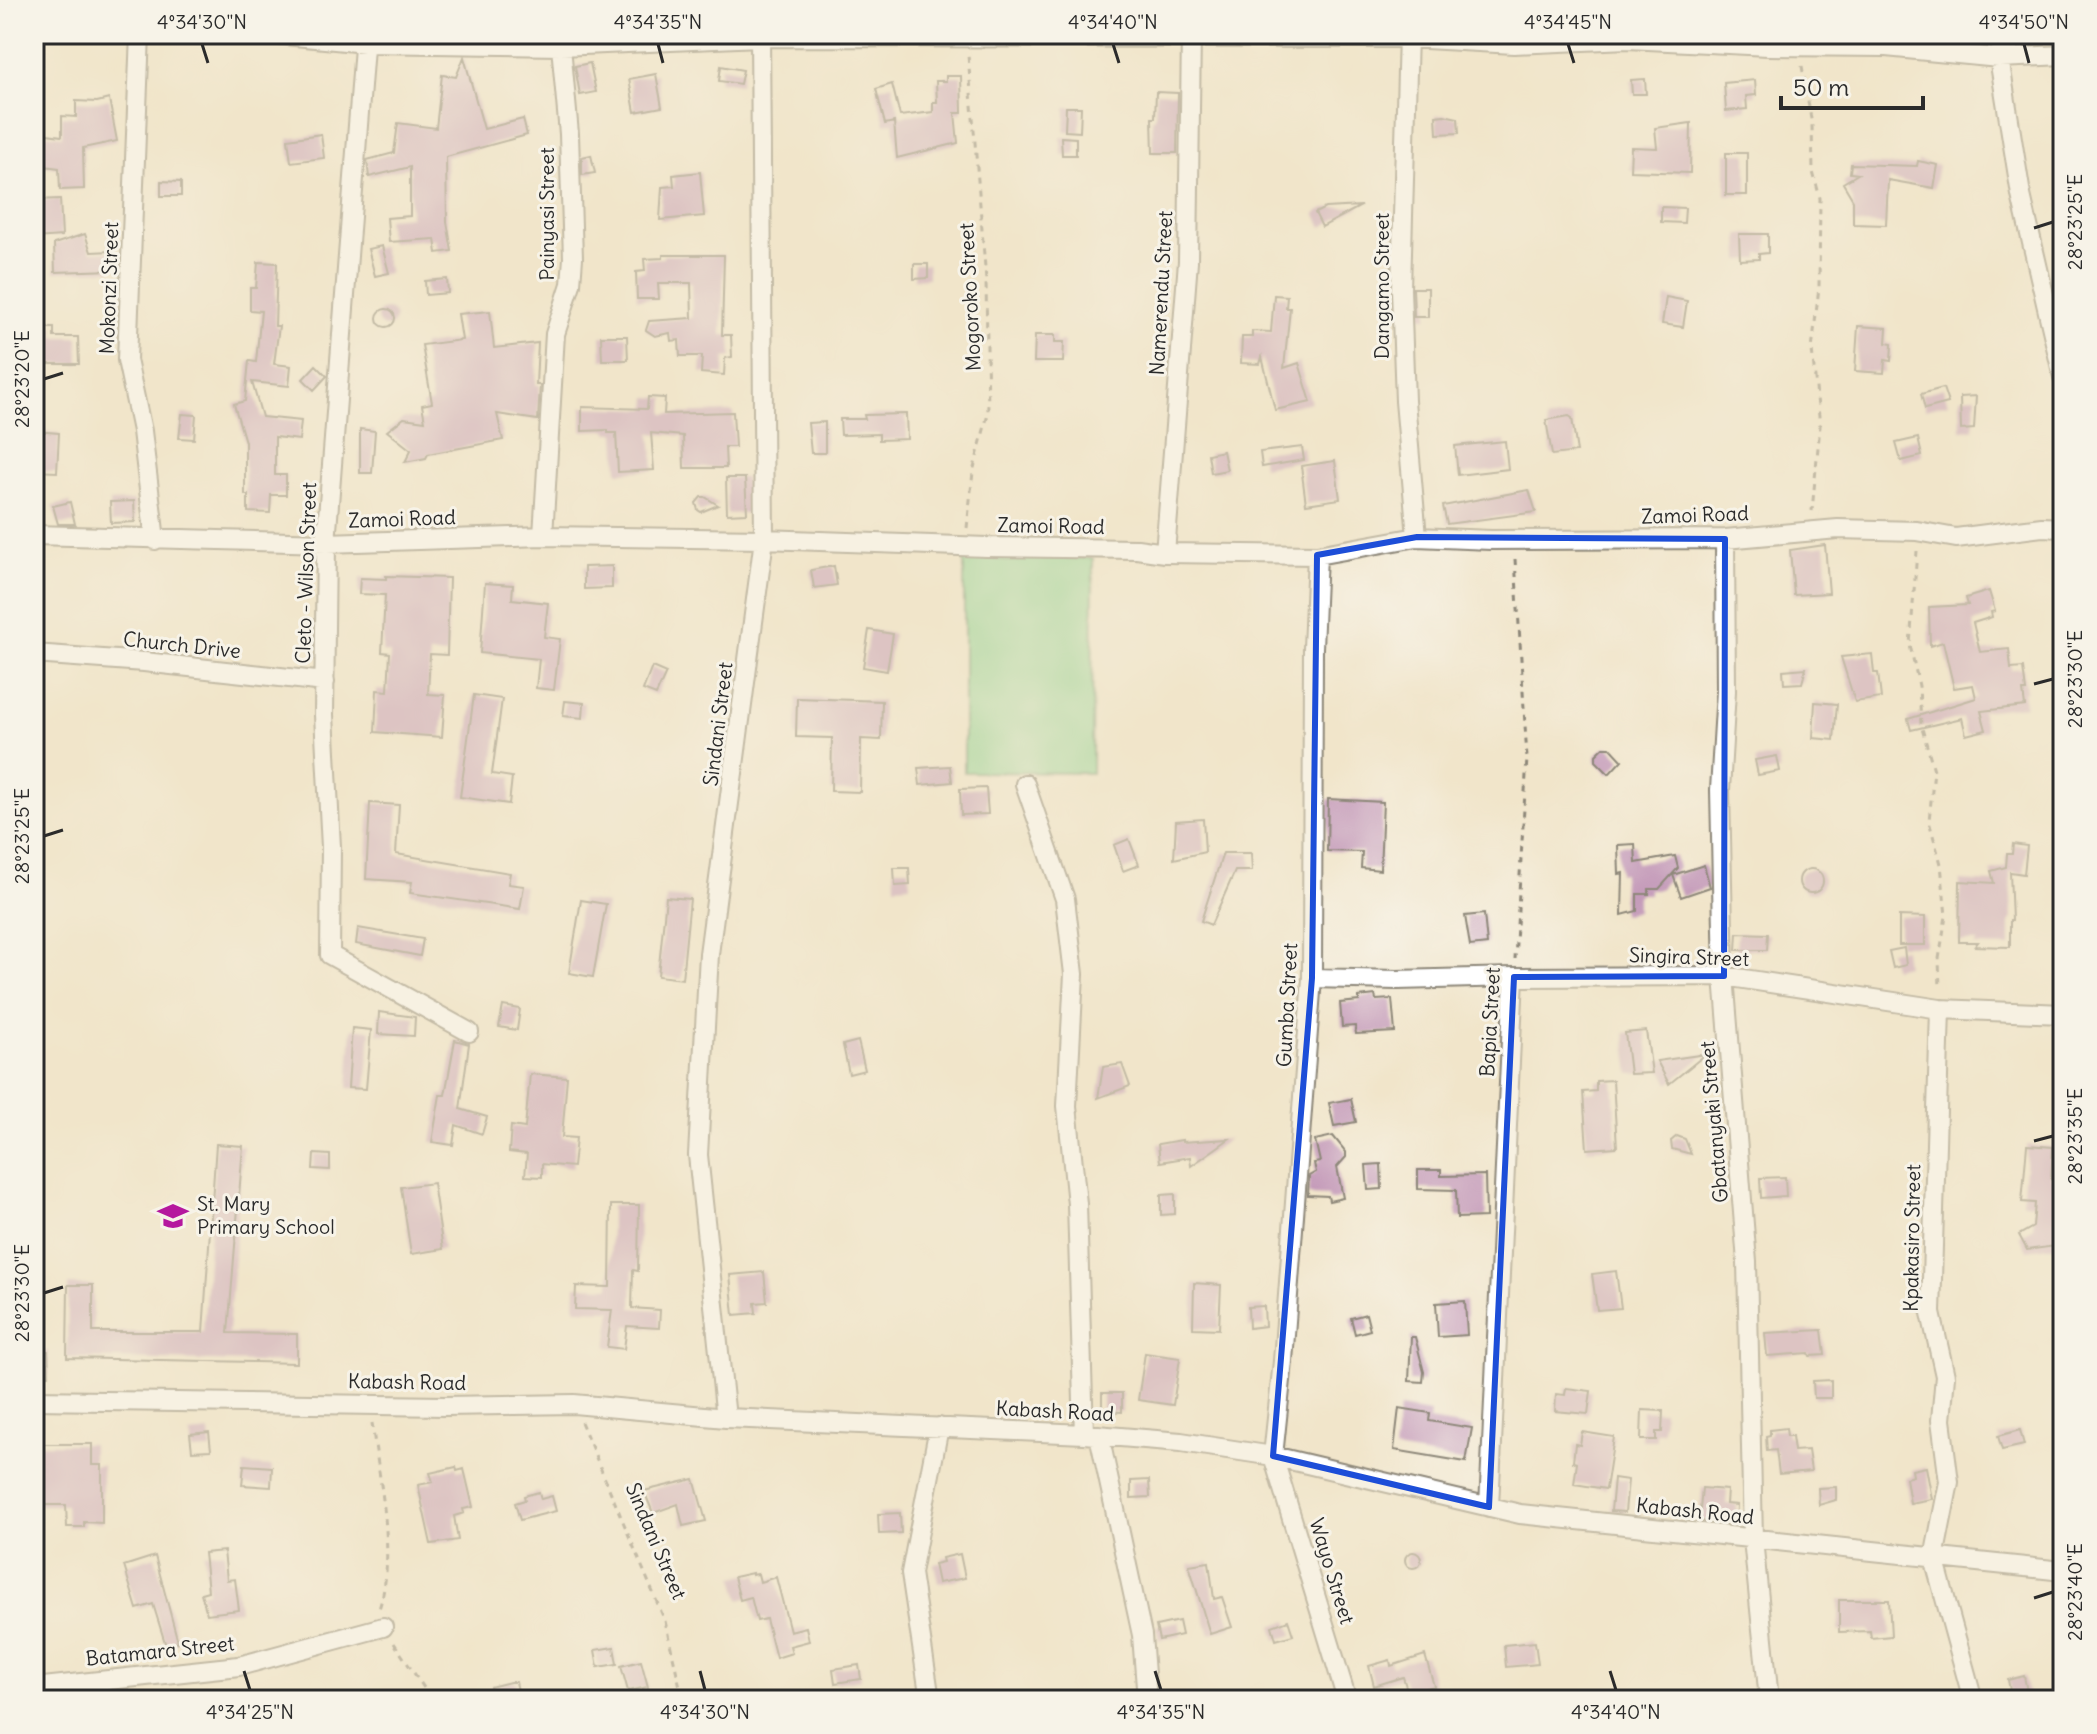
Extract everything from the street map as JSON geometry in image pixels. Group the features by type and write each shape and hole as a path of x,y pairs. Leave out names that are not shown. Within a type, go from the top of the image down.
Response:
{"street":[{"name":"Mokonzi Street","path":"140,34 127,360 142,431 155,540"},
{"path":"275,34 562,40 760,36 1408,36 1514,44 1628,39 1886,47 1999,58 2063,55"},
{"path":"2006,34 1999,58 2021,195 2063,377"},
{"name":"Sindani Street","path":"726,1418 698,1155 709,954 764,539 760,36"},
{"name":"Namerendu Street","path":"1165,553 1188,261 1191,36"},
{"name":"Dangamo Street","path":"1408,36 1401,289 1407,427 1417,537"},
{"name":"Cleto - Wilson Street","path":"365,38 326,543 324,715 331,847 330,955 469,1032"},
{"name":"Painyasi Street","path":"543,536 555,334 571,284 573,258 562,40"},
{"name":"Zamoi Road","path":"34,535 326,543 543,536 764,539 1317,555 1417,537 1725,539 1811,529 1917,531 1956,538 2042,527 2063,528"},
{"name":"Gbatanyaki Street","path":"1725,539 1726,691 1720,790 1724,976 1747,1262 1753,1539 1769,1700"},
{"name":"Gumba Street","path":"1273,1456 1285,1345 1312,978 1313,648 1317,555"},
{"name":"Church Drive","path":"34,654 144,662 325,682"},
{"path":"1025,784 1065,899 1074,974 1067,1106 1077,1204 1091,1435 1142,1635 1147,1700"},
{"name":"Singira Street","path":"1312,978 1397,980 1724,976 1940,1009 2063,1014"},
{"name":"Bapia Street","path":"1489,1507 1514,977"},
{"name":"Kpakasiro Street","path":"1940,1009 1931,1313 1945,1376 1941,1420 1949,1482 1934,1558 1973,1700"},
{"name":"Kabash Road","path":"34,1400 574,1404 726,1418 1181,1442 1273,1456 1520,1514 2063,1571"},
{"path":"930,1700 911,1573 939,1427"},
{"name":"Wayo Street","path":"1273,1456 1347,1700"},
{"name":"Batamara Street","path":"34,1688 239,1666 383,1627"}],"path":[{"name":"Mogoroko Street","path":"966,37 986,280 988,414 973,472 966,527 987,547"},
{"path":"1799,46 1812,125 1813,172 1820,198 1819,287 1812,350 1820,426 1811,529"},
{"path":"1917,531 1910,645 1919,686 1921,725 1934,770 1929,821 1941,864 1946,916 1939,959 1940,1009"},
{"name":"Bapia Street","path":"1514,540 1527,758 1514,977"},
{"path":"370,1404 387,1546 386,1589 377,1616 432,1700"},
{"name":"Sindani Street","path":"574,1404 665,1621 683,1700"}],"highlighted area":[{"path":"1417,537 1725,539 1724,976 1514,977 1489,1507 1273,1456 1312,978 1317,555"}],"green space":[{"path":"964,558 1093,558 1092,773 964,772"}],"building":[{"path":"464,57 484,129 523,119 527,135 446,157 447,222 452,251 437,253 435,239 389,242 387,218 410,216 410,167 369,177 367,160 394,153 398,123 436,128 442,75 456,77"},
{"path":"590,63 596,92 580,95 575,66"},
{"path":"721,66 743,70 740,84 719,81"},
{"path":"656,74 662,107 635,112 629,79"},
{"path":"946,76 961,76 962,113 955,113 958,143 897,158 894,122 885,124 876,89 892,84 900,116 933,112 933,102 937,102 936,81 946,81"},
{"path":"1645,79 1646,94 1632,94 1631,80"},
{"path":"1755,80 1756,95 1746,96 1747,109 1726,111 1724,83"},
{"path":"1156,92 1178,93 1177,153 1153,153 1152,118 1155,118"},
{"path":"109,99 117,141 83,148 84,189 60,190 59,168 36,165 39,133 62,136 62,116 76,117 76,101"},
{"path":"1066,107 1081,107 1080,132 1065,131"},
{"path":"1436,116 1458,118 1459,133 1437,134"},
{"path":"1691,123 1690,173 1630,171 1631,147 1657,148 1655,128"},
{"path":"321,134 324,158 291,162 288,139"},
{"path":"1061,137 1076,138 1076,155 1062,155"},
{"path":"1726,153 1747,153 1747,195 1726,195"},
{"path":"591,155 595,173 582,175 582,157"},
{"path":"1918,161 1938,165 1934,188 1888,180 1886,225 1853,224 1853,200 1843,183 1858,174 1850,173 1851,164 1917,166"},
{"path":"700,172 704,216 660,220 662,187 674,186 673,175"},
{"path":"161,181 181,182 181,196 161,196"},
{"path":"60,199 62,236 34,238 34,200"},
{"path":"1361,206 1322,227 1315,213 1325,208"},
{"path":"1661,207 1685,208 1684,223 1661,222"},
{"path":"85,234 91,252 112,251 113,270 55,272 54,244"},
{"path":"1739,234 1768,234 1768,253 1759,254 1759,259 1740,260"},
{"path":"382,246 389,273 375,276 368,249"},
{"path":"663,255 724,255 722,335 731,335 732,357 725,358 724,375 701,373 702,356 680,356 679,340 671,341 670,333 655,336 646,330 649,321 692,318 691,283 658,283 659,299 637,299 636,272 645,271 644,259 663,258"},
{"path":"258,262 277,263 275,326 279,326 274,364 291,366 289,386 252,382 262,417 301,421 299,440 275,437 275,475 286,475 286,495 271,495 270,513 248,512 245,442 234,404 245,401 249,361 256,362 261,311 250,310 250,288 256,288"},
{"path":"914,264 928,264 928,278 914,279"},
{"path":"447,279 448,293 426,295 425,281"},
{"path":"1413,288 1428,288 1428,317 1414,317"},
{"path":"1274,295 1287,296 1286,308 1290,308 1284,368 1299,363 1311,402 1275,410 1262,357 1260,364 1241,363 1242,337 1252,337 1252,331 1271,332"},
{"path":"1666,297 1687,301 1683,327 1662,324"},
{"path":"386,309 395,318 386,327 377,318"},
{"path":"490,311 494,348 538,343 538,420 497,414 503,440 428,454 426,458 405,462 411,450 387,431 404,418 425,421 422,405 432,403 422,345 462,340 458,314"},
{"path":"1858,326 1887,328 1886,343 1892,344 1891,361 1885,360 1884,373 1855,371"},
{"path":"34,328 54,328 54,337 78,337 79,364 34,364"},
{"path":"1035,335 1055,335 1055,342 1064,342 1063,362 1034,362"},
{"path":"601,336 627,336 628,360 602,360"},
{"path":"316,365 327,376 314,390 303,379"},
{"path":"1943,388 1948,403 1925,409 1921,394"},
{"path":"1976,396 1974,429 1961,430 1960,397"},
{"path":"648,397 665,398 664,414 733,412 735,447 725,447 726,468 684,468 683,436 651,433 654,470 618,472 616,433 608,433 608,430 582,431 582,407 647,409"},
{"path":"182,414 196,415 194,439 179,438"},
{"path":"906,414 907,439 879,440 879,434 841,435 840,419"},
{"path":"1572,418 1577,452 1552,455 1546,420"},
{"path":"825,422 825,453 811,453 808,423"},
{"path":"360,429 375,431 372,473 360,473"},
{"path":"34,431 59,433 57,472 34,471"},
{"path":"1918,438 1922,456 1901,461 1896,443"},
{"path":"1505,441 1508,469 1458,475 1455,446"},
{"path":"1302,447 1304,460 1262,467 1260,452"},
{"path":"1223,451 1227,470 1211,473 1208,454"},
{"path":"1335,461 1340,499 1306,504 1301,466"},
{"path":"726,478 745,478 747,513 727,514"},
{"path":"1529,490 1536,512 1447,524 1443,506"},
{"path":"701,497 718,505 701,512 696,503"},
{"path":"134,501 135,522 111,523 110,502"},
{"path":"70,502 75,524 58,524 53,506"},
{"path":"1825,545 1829,593 1794,595 1790,550"},
{"path":"612,566 612,588 584,589 584,567"},
{"path":"834,566 837,585 814,588 811,570"},
{"path":"386,576 449,578 447,655 430,654 428,694 445,695 442,737 375,732 377,690 388,691 390,653 382,652 385,595 359,594 360,578 386,579"},
{"path":"485,583 513,585 512,599 548,603 544,637 560,639 554,690 536,688 539,659 480,653"},
{"path":"1989,591 1995,611 1991,612 1992,617 1973,623 1980,652 2009,649 2011,669 2023,668 2025,706 1981,711 1986,730 1966,735 1962,718 1911,730 1908,719 1976,698 1973,685 1954,688 1943,642 1930,646 1929,607 1968,605 1966,598"},
{"path":"869,630 893,634 887,671 863,667"},
{"path":"1872,654 1881,698 1855,702 1841,657"},
{"path":"652,667 666,673 656,695 643,690"},
{"path":"1806,668 1802,683 1784,684 1783,670"},
{"path":"474,695 502,699 492,774 512,777 509,804 460,797"},
{"path":"797,698 882,701 881,740 861,739 860,792 831,791 832,738 796,737"},
{"path":"565,701 584,703 583,718 563,716"},
{"path":"1815,702 1837,704 1834,740 1813,738"},
{"path":"1604,747 1610,747 1622,760 1609,774 1596,761 1596,755"},
{"path":"1777,756 1780,771 1758,775 1755,760"},
{"path":"950,766 952,782 920,785 918,768"},
{"path":"986,788 988,814 961,815 960,789"},
{"path":"1328,799 1383,802 1380,870 1361,868 1362,852 1327,851"},
{"path":"370,803 399,805 396,854 510,873 508,884 524,886 520,909 410,893 412,882 366,879"},
{"path":"1203,819 1205,852 1174,859 1176,821"},
{"path":"1129,839 1139,865 1123,871 1114,845"},
{"path":"1635,844 1636,863 1675,856 1678,868 1659,889 1649,889 1649,894 1637,894 1637,911 1622,915 1623,873 1619,874 1618,845"},
{"path":"2013,844 2027,846 2024,874 2010,872 2010,947 1975,946 1978,942 1959,942 1960,881 1994,883 1991,871 2006,867 2007,854 2012,854"},
{"path":"1223,853 1251,853 1252,871 1235,871 1211,925 1201,921"},
{"path":"1704,865 1710,887 1681,897 1673,875"},
{"path":"894,868 909,868 910,885 895,886"},
{"path":"1811,869 1822,876 1823,881 1816,892 1811,893 1800,886 1799,881 1806,870"},
{"path":"666,897 690,899 682,979 658,976"},
{"path":"581,900 606,904 593,977 569,973"},
{"path":"1484,914 1487,944 1470,946 1465,916"},
{"path":"1899,916 1925,917 1925,945 1899,945"},
{"path":"358,928 423,939 420,956 356,944"},
{"path":"1737,933 1768,934 1767,950 1736,950"},
{"path":"1904,948 1906,965 1893,968 1889,951"},
{"path":"1375,995 1376,1000 1392,999 1395,1032 1356,1034 1355,1026 1342,1027 1340,1003"},
{"path":"503,1006 520,1009 517,1030 499,1027"},
{"path":"379,1012 415,1017 414,1036 378,1034"},
{"path":"352,1028 371,1030 366,1089 348,1088"},
{"path":"1646,1031 1652,1073 1630,1074 1625,1033"},
{"path":"455,1040 469,1044 460,1109 487,1117 482,1134 456,1125 453,1145 432,1142 440,1095 445,1095"},
{"path":"858,1041 865,1070 849,1074 843,1045"},
{"path":"1706,1054 1669,1084 1657,1061"},
{"path":"1122,1064 1130,1086 1098,1098 1103,1067"},
{"path":"530,1074 567,1077 562,1137 576,1138 573,1167 542,1164 542,1177 525,1176 527,1154 509,1152 511,1126 525,1128"},
{"path":"1613,1080 1617,1147 1587,1149 1583,1092 1596,1091 1596,1081"},
{"path":"1351,1099 1356,1122 1334,1126 1329,1103"},
{"path":"1333,1136 1346,1152 1346,1157 1337,1167 1343,1198 1329,1201 1328,1196 1308,1195 1309,1176 1316,1172 1314,1163 1320,1162 1315,1140"},
{"path":"1677,1136 1685,1139 1691,1154 1672,1149 1671,1141"},
{"path":"1229,1139 1191,1166 1190,1157 1160,1162 1158,1144"},
{"path":"216,1144 243,1146 228,1333 297,1334 297,1363 67,1358 68,1285 93,1285 93,1332 203,1332"},
{"path":"2027,1145 2053,1147 2051,1179 2063,1175 2063,1245 2027,1250 2019,1235 2033,1227 2035,1203 2022,1202"},
{"path":"314,1154 330,1155 330,1170 313,1169"},
{"path":"1381,1164 1382,1189 1368,1190 1366,1165"},
{"path":"1418,1170 1441,1170 1441,1176 1485,1175 1486,1217 1457,1218 1456,1190 1418,1189"},
{"path":"1785,1177 1786,1196 1761,1198 1760,1178"},
{"path":"433,1183 443,1249 411,1254 401,1187"},
{"path":"1175,1194 1175,1214 1161,1215 1161,1195"},
{"path":"611,1205 639,1205 638,1271 633,1270 632,1308 660,1310 659,1328 627,1326 624,1349 607,1347 612,1310 575,1309 576,1286 610,1287"},
{"path":"1616,1271 1621,1308 1597,1310 1592,1274"},
{"path":"764,1272 767,1302 755,1303 756,1313 734,1315 730,1275"},
{"path":"1194,1283 1221,1285 1219,1329 1193,1328"},
{"path":"1465,1301 1467,1335 1438,1337 1436,1303"},
{"path":"1264,1306 1265,1326 1249,1328 1248,1307"},
{"path":"1366,1314 1370,1330 1355,1334 1351,1318"},
{"path":"1822,1330 1825,1355 1767,1356 1765,1333"},
{"path":"1411,1337 1415,1337 1424,1372 1423,1382 1409,1381"},
{"path":"34,1351 48,1351 49,1375 34,1375"},
{"path":"1145,1353 1180,1358 1173,1405 1138,1400"},
{"path":"1831,1380 1831,1398 1814,1398 1813,1381"},
{"path":"1566,1388 1591,1391 1588,1414 1555,1411 1556,1394 1565,1395"},
{"path":"1102,1393 1122,1393 1122,1412 1102,1411"},
{"path":"1399,1408 1430,1413 1429,1421 1472,1428 1466,1462 1394,1450"},
{"path":"1642,1410 1663,1411 1662,1432 1656,1432 1656,1440 1641,1440"},
{"path":"1786,1428 1787,1436 1792,1436 1794,1451 1808,1450 1811,1471 1779,1474 1776,1450 1767,1451 1766,1436 1770,1435 1770,1430"},
{"path":"2020,1430 2024,1445 2002,1450 1998,1436"},
{"path":"209,1432 211,1450 192,1451 190,1434"},
{"path":"1582,1432 1614,1437 1606,1489 1574,1484 1577,1463 1573,1462 1575,1444 1580,1445"},
{"path":"34,1444 92,1444 92,1465 102,1465 102,1523 84,1522 84,1527 67,1527 66,1505 34,1505"},
{"path":"244,1465 272,1467 271,1487 242,1485"},
{"path":"456,1467 457,1471 464,1469 473,1507 463,1509 464,1513 454,1516 458,1540 431,1544 418,1485 433,1482 430,1473"},
{"path":"1926,1467 1932,1499 1910,1503 1906,1478 1913,1476 1912,1470"},
{"path":"1614,1478 1628,1480 1625,1512 1611,1511"},
{"path":"694,1479 706,1521 683,1526 678,1504 653,1513 644,1491"},
{"path":"1149,1480 1150,1497 1131,1498 1131,1481"},
{"path":"1836,1487 1836,1500 1819,1505 1818,1488"},
{"path":"1702,1488 1727,1490 1726,1504 1737,1505 1736,1525 1699,1521"},
{"path":"539,1492 541,1499 552,1496 556,1511 520,1520 515,1503 525,1500 524,1496"},
{"path":"900,1513 901,1533 879,1534 878,1514"},
{"path":"224,1551 227,1580 235,1579 239,1610 207,1614 201,1593 208,1591 204,1553"},
{"path":"1413,1552 1419,1554 1419,1566 1413,1568 1407,1566 1405,1560 1407,1554"},
{"path":"960,1554 965,1578 938,1583 934,1564 943,1562 942,1558"},
{"path":"155,1556 178,1642 166,1646 153,1604 137,1609 124,1566"},
{"path":"1209,1562 1214,1599 1222,1597 1232,1627 1210,1634 1189,1565"},
{"path":"758,1574 760,1582 776,1577 790,1631 806,1627 809,1641 790,1646 792,1653 776,1658 766,1619 757,1621 751,1597 740,1600 734,1577"},
{"path":"1839,1600 1889,1600 1891,1636 1871,1638 1870,1631 1839,1632"},
{"path":"1288,1620 1293,1635 1276,1640 1272,1626"},
{"path":"1179,1621 1182,1635 1159,1640 1156,1626"},
{"path":"1535,1642 1538,1664 1506,1667 1504,1645"},
{"path":"614,1647 617,1664 598,1667 595,1650"},
{"path":"1425,1655 1434,1686 1408,1693 1403,1677 1374,1686 1369,1666 1390,1660 1391,1666"},
{"path":"641,1661 648,1687 628,1691 621,1666"},
{"path":"859,1665 861,1679 835,1683 833,1669"},
{"path":"2024,1676 2028,1697 2012,1700 2008,1680"},
{"path":"516,1682 520,1700 493,1700 490,1687"}],"place":[{"name":"St. Mary Primary School","path":"173,1216"}]}
